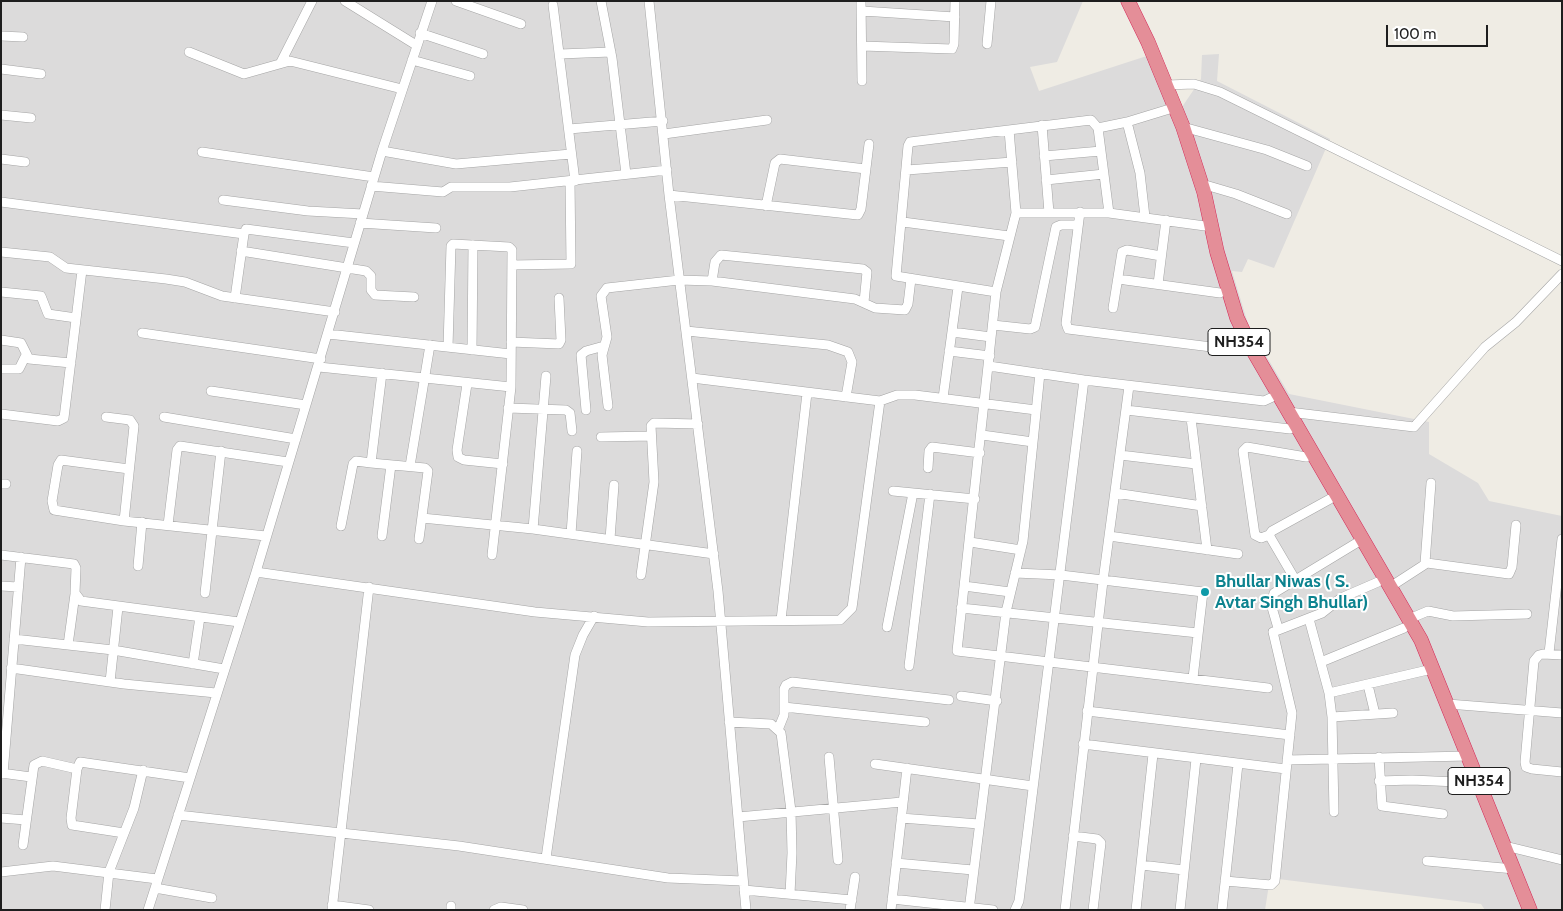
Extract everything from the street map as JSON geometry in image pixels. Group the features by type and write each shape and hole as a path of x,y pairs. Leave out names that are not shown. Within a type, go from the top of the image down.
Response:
{"highway":[{"name":"NH354","path":"1119,1 1172,109 1183,127 1202,184 1212,221 1217,252 1237,318 1290,429 1330,499 1359,541"},
{"name":"NH354","path":"1128,1 1167,84 1172,109 1205,226 1209,254 1229,321 1243,351 1289,412 1406,623 1421,640 1530,910"}],"street":[{"path":"281,62 312,1"},
{"path":"345,1 416,45"},
{"path":"148,910 256,572 382,151 432,1"},
{"path":"456,1 521,24"},
{"path":"601,1 611,52 626,174"},
{"path":"649,1 667,170 714,554 746,910"},
{"path":"862,46 950,50 954,44 955,1"},
{"path":"987,44 991,1"},
{"path":"512,265 571,264 571,154 553,5"},
{"path":"862,81 861,6 955,17"},
{"path":"420,33 483,54"},
{"path":"1,36 23,37"},
{"path":"189,52 244,74 281,62 297,61 402,89"},
{"path":"560,54 611,52"},
{"path":"412,60 470,76"},
{"path":"1,69 41,74"},
{"path":"1167,84 1194,84 1220,92 1562,261"},
{"path":"1098,128 1172,109"},
{"path":"1,115 30,118"},
{"path":"664,134 767,120"},
{"path":"996,292 899,278 895,273 903,222 908,146 910,142 1092,120 1098,128 1109,213"},
{"path":"569,129 663,121"},
{"path":"1127,122 1140,173 1145,217"},
{"path":"1042,125 1049,213"},
{"path":"1183,127 1266,150 1307,166"},
{"path":"1009,130 1016,213 996,292 982,435 957,651 1268,688"},
{"path":"670,195 858,215 861,209 869,144"},
{"path":"1044,156 1101,150"},
{"path":"382,151 456,164 571,154"},
{"path":"202,152 374,177"},
{"path":"1,159 25,162"},
{"path":"766,206 775,163 780,159 866,170"},
{"path":"907,170 1012,162"},
{"path":"372,186 443,192 451,186 510,187 667,170"},
{"path":"1046,180 1104,174"},
{"path":"1202,184 1236,194 1288,214"},
{"path":"223,200 308,211 363,214"},
{"path":"1,202 244,234"},
{"path":"1080,212 1066,323 1068,329 1243,351"},
{"path":"1016,213 1109,213 1205,226"},
{"path":"1158,284 1166,220"},
{"path":"903,222 1010,236"},
{"path":"360,223 436,228"},
{"path":"992,325 1030,329 1035,327 1056,227 1061,225 1078,225"},
{"path":"235,298 246,229 254,228 354,243"},
{"path":"448,347 450,250 454,244 509,246 512,250 511,387 492,555"},
{"path":"472,350 473,246"},
{"path":"1113,308 1121,254 1124,250 1161,256"},
{"path":"241,251 348,267 368,272 371,276 372,293 375,295 414,297"},
{"path":"1,252 50,257 64,268 178,281 217,295 334,312"},
{"path":"712,281 715,262 722,255 863,269 867,275 864,302"},
{"path":"1,414 61,420 65,414 82,270"},
{"path":"1289,412 1414,427 1485,347 1516,322 1562,274"},
{"path":"1118,279 1220,292"},
{"path":"608,406 602,358 607,338 601,296 604,290 680,280 712,281 864,302 875,308 904,310 908,304 911,280"},
{"path":"943,398 958,287"},
{"path":"1,292 41,296 48,314 76,318"},
{"path":"511,342 559,344 561,340 559,298"},
{"path":"686,331 828,345 848,352 852,362 846,398"},
{"path":"952,332 991,337"},
{"path":"142,333 382,373 467,384 511,387"},
{"path":"328,334 511,354"},
{"path":"1,340 21,343 25,348 26,355 19,369 1,369"},
{"path":"410,466 430,345"},
{"path":"586,410 581,355 586,351 604,346"},
{"path":"949,351 990,356"},
{"path":"26,355 31,359 71,363"},
{"path":"989,366 1129,386 1264,401 1276,397"},
{"path":"370,463 382,373"},
{"path":"969,909 997,701 1006,612 1021,550 1040,373"},
{"path":"533,529 546,376"},
{"path":"692,378 846,398 880,401 907,394 1036,410"},
{"path":"1015,910 1019,901 1084,380"},
{"path":"467,384 457,450 458,457 464,460 503,464"},
{"path":"1065,910 1098,621 1129,386"},
{"path":"211,391 306,405"},
{"path":"781,620 808,394"},
{"path":"256,572 535,612 655,623 840,620 852,608 880,401"},
{"path":"508,408 568,412 572,431"},
{"path":"1126,410 1290,429"},
{"path":"106,417 132,422 124,521"},
{"path":"164,417 296,439"},
{"path":"1190,418 1207,550"},
{"path":"642,575 648,544 654,482 651,426 654,422 698,424"},
{"path":"982,435 1033,442"},
{"path":"601,437 651,436"},
{"path":"168,525 178,447 221,451 288,462"},
{"path":"928,468 929,451 932,447 980,453"},
{"path":"1306,456 1247,447 1243,451 1255,534 1261,538 1269,535 1272,531 1330,499"},
{"path":"571,534 578,450"},
{"path":"204,594 221,451"},
{"path":"1120,455 1196,464"},
{"path":"129,469 61,460 58,465 52,506 56,511 124,521 266,536"},
{"path":"340,526 353,464 356,461 425,468 429,473 419,539"},
{"path":"382,536 391,465"},
{"path":"1425,563 1431,483"},
{"path":"610,539 614,485"},
{"path":"893,491 975,499"},
{"path":"887,627 912,492"},
{"path":"1115,493 1202,506"},
{"path":"909,666 930,494"},
{"path":"422,518 533,529 714,554"},
{"path":"138,566 142,522"},
{"path":"1225,881 1271,885 1275,881 1292,706 1272,635 1278,628 1310,619 1322,613 1348,594 1384,584 1425,563 1508,574 1512,567 1516,525"},
{"path":"1269,535 1296,581"},
{"path":"1109,536 1238,554"},
{"path":"1550,653 1559,598 1562,539"},
{"path":"1278,628 1271,604 1271,596 1359,541"},
{"path":"970,542 1021,550"},
{"path":"1,555 74,564 76,568 75,593 68,645"},
{"path":"20,557 2,774 31,777"},
{"path":"1015,573 1061,575 1203,592 1193,678"},
{"path":"1,586 18,587"},
{"path":"964,586 1010,592"},
{"path":"369,910 332,907 370,587"},
{"path":"75,593 81,601 239,622"},
{"path":"110,682 118,607"},
{"path":"961,608 1198,633"},
{"path":"1321,662 1428,611 1452,616 1527,614"},
{"path":"546,858 576,655 583,634 594,616"},
{"path":"193,664 200,617"},
{"path":"1310,619 1329,692 1332,717 1334,812"},
{"path":"14,639 113,650 224,669"},
{"path":"1562,654 1550,653 1539,655 1534,661 1525,764 1532,769 1562,772"},
{"path":"12,668 110,682 216,693"},
{"path":"1329,692 1368,685 1432,669"},
{"path":"790,894 792,853 791,811 778,730 784,718 784,689 786,685 792,682 949,700"},
{"path":"1368,685 1375,714"},
{"path":"961,696 997,701"},
{"path":"1448,704 1562,713"},
{"path":"784,707 925,722"},
{"path":"1088,711 1290,735"},
{"path":"1332,717 1393,712"},
{"path":"728,722 771,724 778,730"},
{"path":"1083,744 1238,764 1287,765 1333,758 1468,756"},
{"path":"1136,910 1153,754"},
{"path":"829,757 838,860"},
{"path":"1378,757 1380,802 1385,808 1443,814"},
{"path":"1180,910 1196,759"},
{"path":"23,845 34,764 38,761 77,769"},
{"path":"124,833 72,825 70,818 77,769 82,762 190,778"},
{"path":"874,764 985,781 1033,786"},
{"path":"1222,910 1238,764"},
{"path":"891,910 907,768"},
{"path":"105,910 109,872 137,799 143,770"},
{"path":"1379,781 1412,780 1480,783"},
{"path":"738,818 791,811 902,802"},
{"path":"178,815 546,858 668,878 743,885 790,894 852,900"},
{"path":"1,818 26,820"},
{"path":"901,818 979,824"},
{"path":"1073,836 1097,839 1101,843 1093,910"},
{"path":"1505,846 1562,860"},
{"path":"1427,861 1514,869"},
{"path":"896,864 973,870"},
{"path":"1141,865 1184,870"},
{"path":"1,872 53,866 109,872 212,898"},
{"path":"850,910 855,877"},
{"path":"892,899 969,909 993,910"},
{"path":"494,910 501,907 523,910"}],"shaded area":[{"path":"1,1 1083,1 1057,62 1030,67 1039,91 1159,52 1182,107 1201,79 1202,55 1219,54 1217,81 1330,139 1274,268 1248,259 1242,272 1232,271 1249,327 1289,394 1429,422 1429,454 1478,483 1489,501 1562,516 1562,910 1485,910 1481,904 1270,878 1265,910 1,910"}],"place":[{"name":"Bhullar Niwas ( S. Avtar Singh Bhullar)","path":"1205,592"}]}
